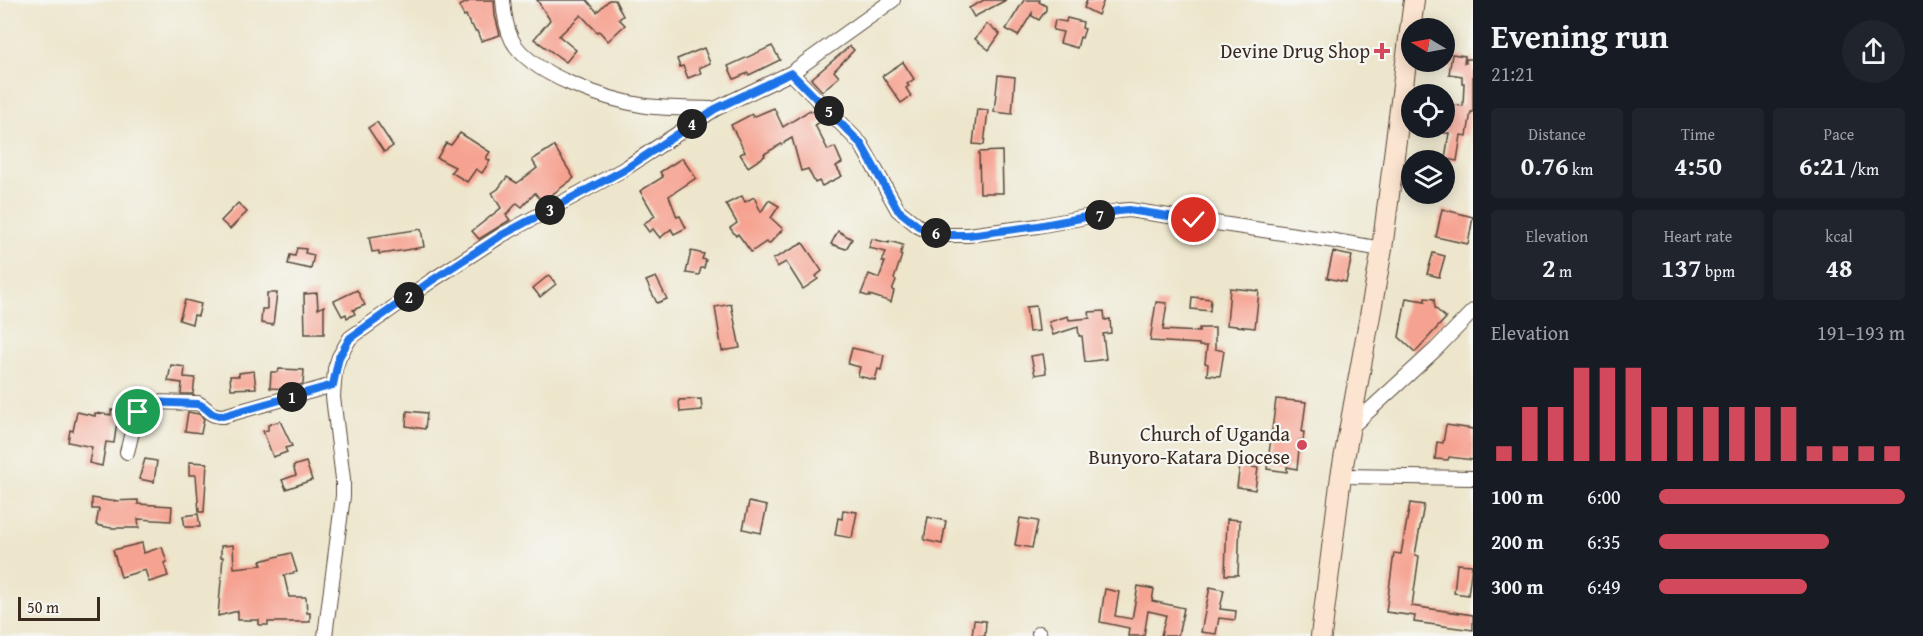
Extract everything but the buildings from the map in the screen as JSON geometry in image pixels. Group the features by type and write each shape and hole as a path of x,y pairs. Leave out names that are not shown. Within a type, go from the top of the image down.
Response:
{"street":[{"path":"503,0 508,30 516,47 558,79 586,90 645,106 715,109"},
{"path":"325,636 343,496 333,385 339,357 350,338 502,235 624,170 715,109 791,73 893,0"},
{"path":"1321,636 1341,476 1382,249 1414,0"},
{"path":"791,73 861,144 898,210 918,226 932,233 968,235 1038,226 1129,210 1382,249"},
{"path":"1349,429 1436,349 1473,311"},
{"path":"127,452 138,412 143,404 148,402 201,404 208,413 223,416 333,385"},
{"path":"1341,476 1473,478"}],"place":[{"name":"Devine Drug Shop","path":"1382,51"},
{"name":"Church of Uganda Bunyoro-Katara Diocese","path":"1302,445"}],"route":[{"path":"138,412 143,404 148,402 201,404 208,413 223,416 333,385 339,357 350,338 431,281 502,235 624,170 715,109 791,73 861,144 898,210 918,226 932,233 968,235 1038,226 1129,210 1194,220"}]}
